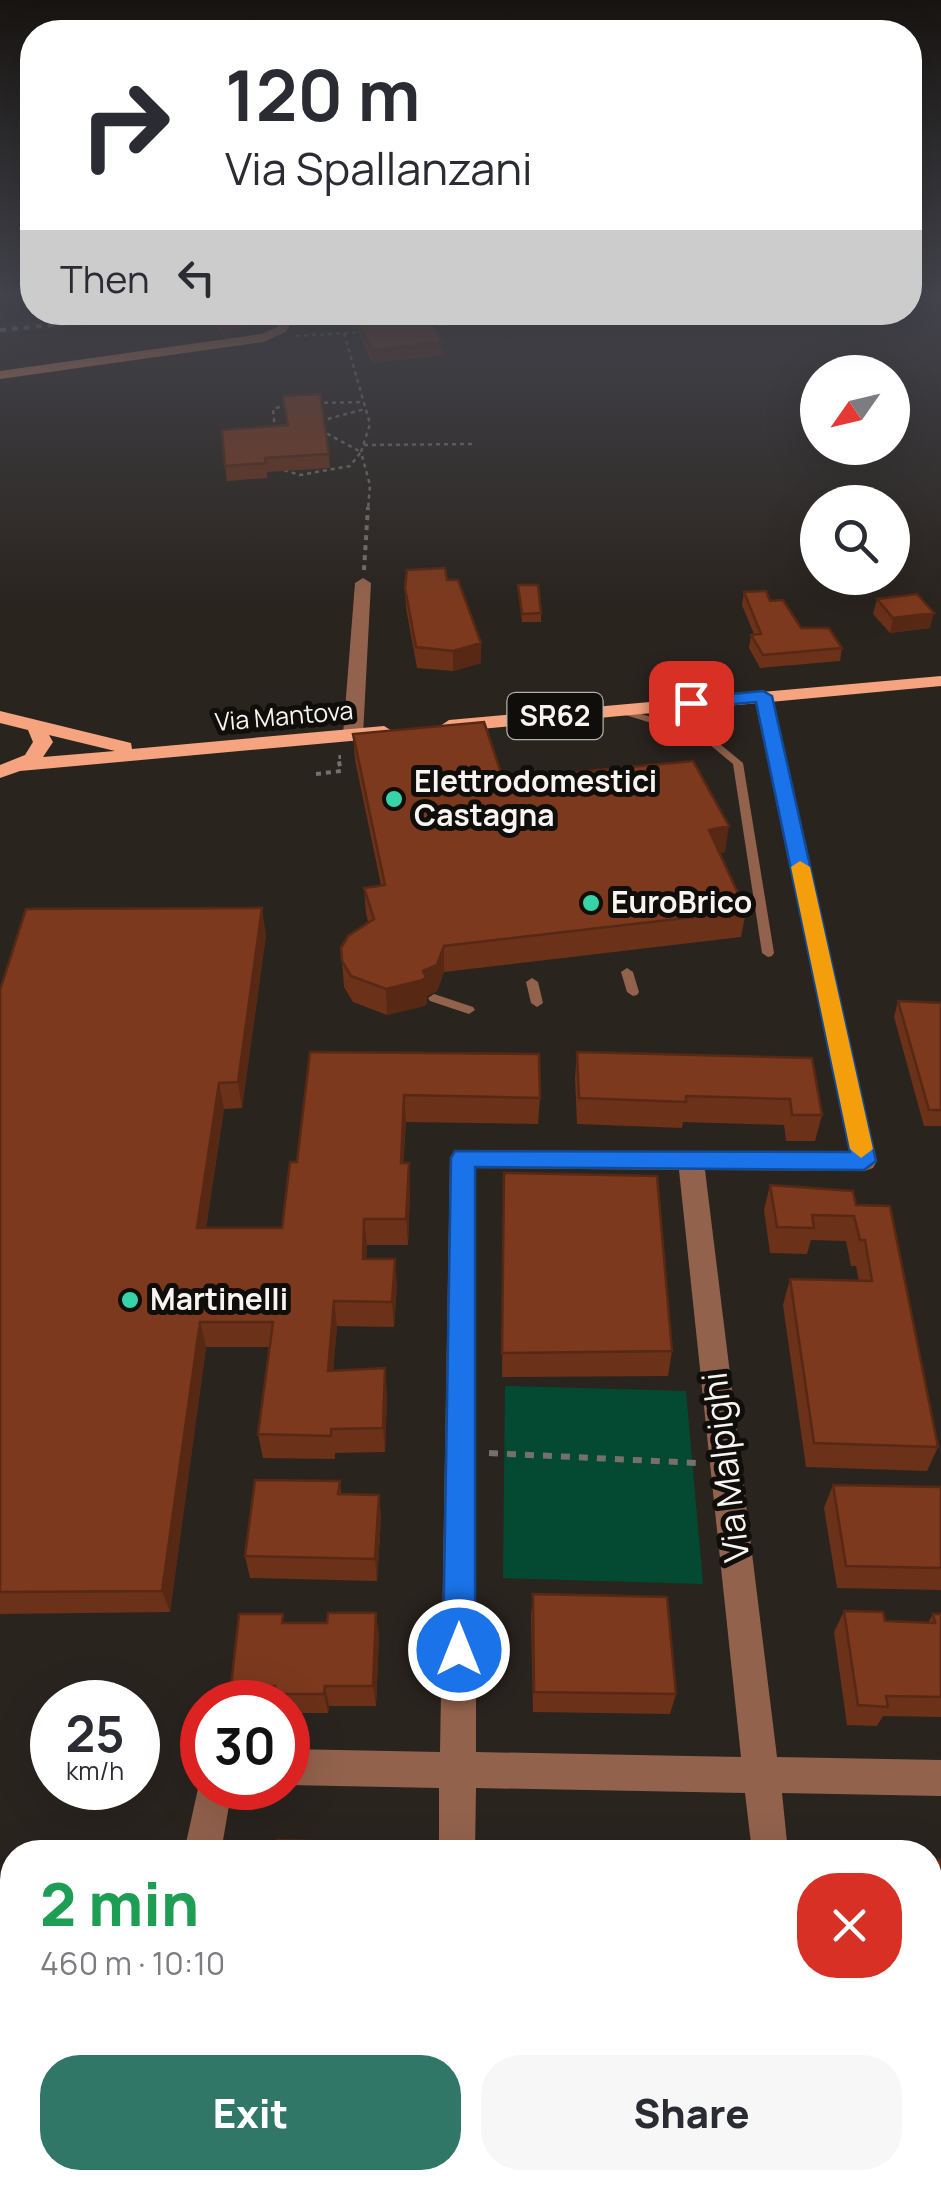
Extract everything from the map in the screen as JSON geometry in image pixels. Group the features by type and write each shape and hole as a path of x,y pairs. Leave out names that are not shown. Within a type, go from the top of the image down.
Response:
{"main road":[{"name":"Via Mantova","path":"9,770 168,752 353,745 419,729 941,681"},
{"name":"Via Mantova","path":"3,716 104,746 168,752"},
{"path":"9,770 32,759 43,742 36,726"}],"street":[{"path":"353,745 363,583"},
{"path":"457,1840 463,1158 864,1161 763,696"},
{"name":"Via Malpighi","path":"690,1160 769,1840"},
{"path":"310,1767 941,1778"},
{"path":"205,1840 210,1810"}],"lane":[{"path":"618,710 706,737 738,763 768,954"},
{"path":"627,972 633,992"},
{"path":"532,982 536,1003"},
{"path":"434,998 469,1010"}],"path":[{"path":"280,469 300,476 350,466 362,452 370,424 362,398"},
{"path":"308,403 363,402"},
{"path":"276,437 274,408 294,404"},
{"path":"362,452 332,438 316,425 322,418 365,409"},
{"path":"364,446 473,444"},
{"path":"362,452 370,485 363,583"},
{"path":"316,774 340,771 338,757 353,745"},
{"path":"460,1452 726,1464"}],"green space":[{"path":"505,1386 686,1391 703,1584 503,1578"}],"building":[{"path":"283,398 321,398 329,454 265,458 266,463 225,466 222,430 288,425"},
{"path":"445,568 447,580 458,580 481,643 453,651 416,647 405,588 407,570"},
{"path":"518,585 538,585 541,613 522,614"},
{"path":"766,591 770,601 783,600 801,628 829,628 842,648 763,655 751,635 761,634 744,592"},
{"path":"917,594 934,613 893,618 877,599 910,595"},
{"path":"484,722 503,779 693,761 729,826 709,830 746,911 444,946 437,965 423,971 423,980 386,989 351,976 342,961 341,948 348,936 374,919 364,888 385,885 353,734"},
{"name":"Martinelli","path":"262,908 238,1082 219,1083 197,1228 282,1228 290,1162 297,1162 310,1052 539,1054 540,1098 404,1095 401,1163 409,1163 406,1219 364,1219 363,1259 395,1259 392,1302 334,1301 328,1371 385,1368 383,1428 331,1429 331,1436 258,1434 273,1322 200,1322 162,1591 0,1592 0,990 26,909"},
{"path":"898,1001 941,1003 941,1110 929,1110"},
{"path":"577,1052 812,1058 822,1115 792,1115 790,1099 686,1096 686,1102 579,1098"},
{"path":"504,1173 657,1176 672,1351 502,1353"},
{"path":"770,1185 853,1191 856,1205 890,1206 938,1447 814,1443 790,1279 872,1281 865,1240 860,1240 854,1216 812,1215 814,1228 777,1227"},
{"path":"255,1480 340,1481 338,1494 379,1495 375,1559 245,1556"},
{"path":"833,1485 941,1487 941,1568 846,1566"},
{"path":"533,1594 667,1597 676,1694 534,1692"},
{"path":"844,1611 883,1612 885,1621 935,1623 933,1614 941,1614 941,1697 886,1696 888,1707 858,1705"},
{"path":"328,1613 376,1613 373,1686 325,1686 324,1694 310,1694 310,1680 232,1680 239,1614 283,1614 282,1623 327,1623"}],"slow traffic":[{"path":"800,867 861,1149"}],"place":[{"name":"Elettrodomestici Castagna","path":"394,799"},
{"name":"EuroBrico","path":"591,903"},
{"name":"Martinelli","path":"130,1300"}],"route":[{"path":"459,1650 463,1158 864,1161 763,696 691,703"}]}
